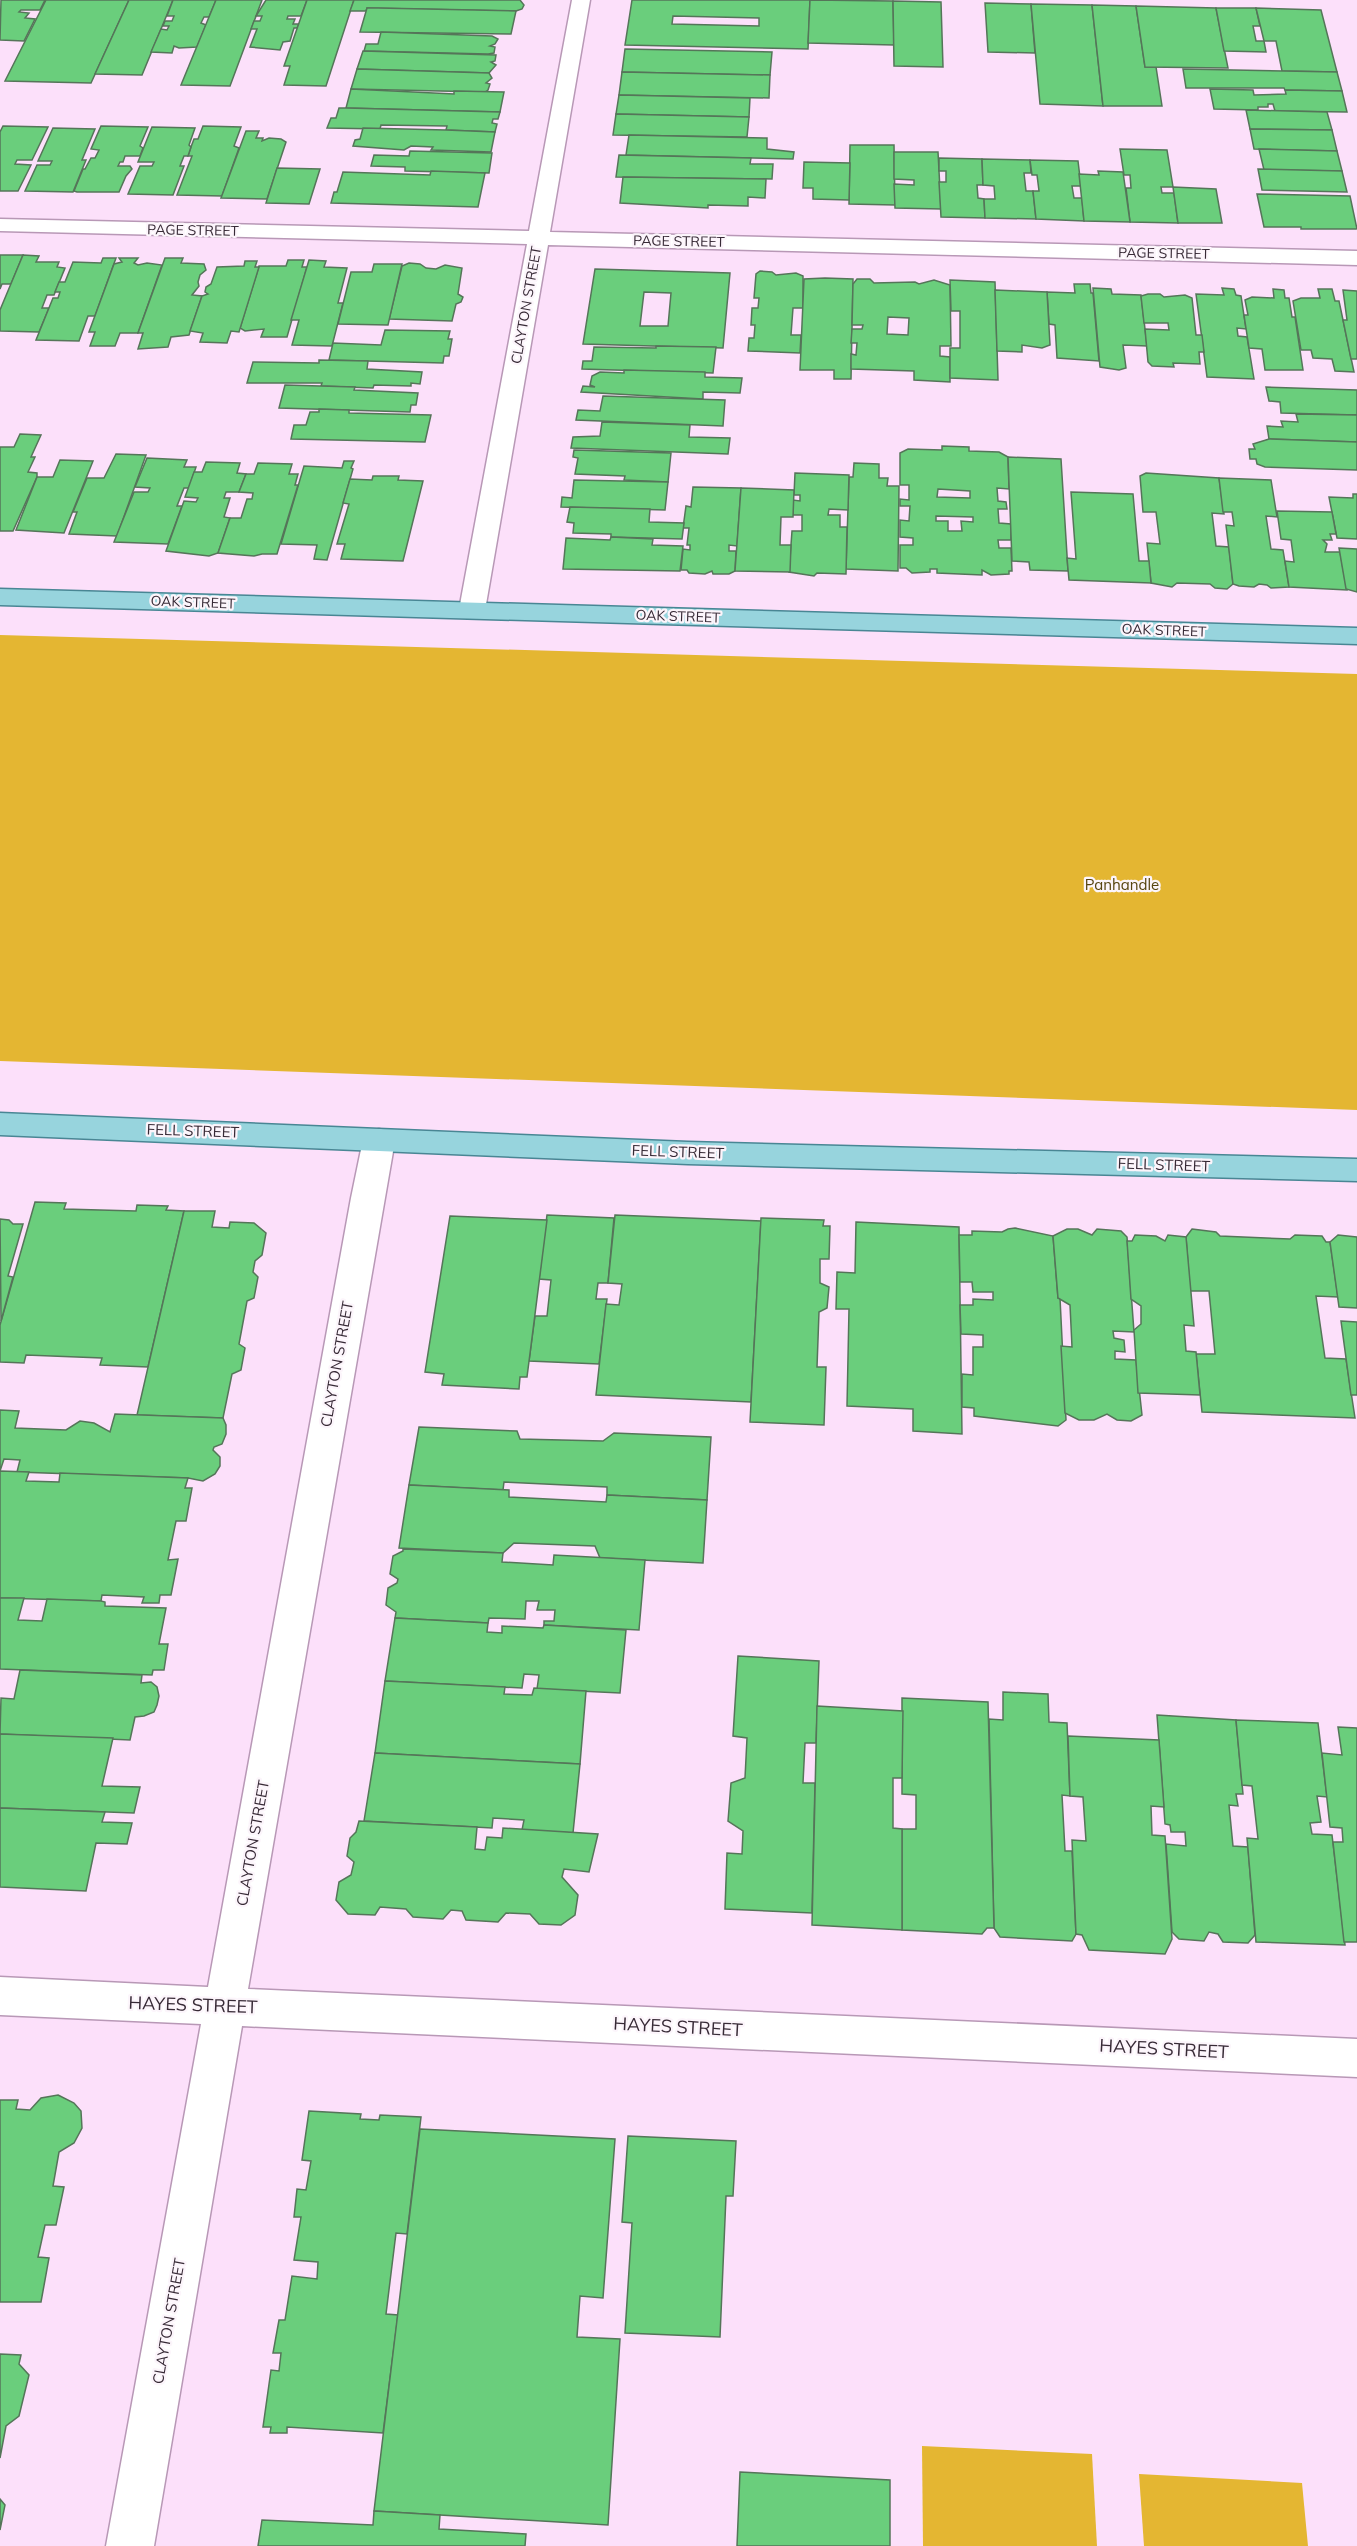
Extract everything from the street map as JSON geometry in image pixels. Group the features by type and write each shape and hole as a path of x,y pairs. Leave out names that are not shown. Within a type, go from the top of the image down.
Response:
{"main road":[{"name":"OAK STREET","path":"0,597 1357,636"},
{"name":"FELL STREET","path":"0,1124 688,1153 1357,1170"}],"street":[{"name":"CLAYTON STREET","path":"472,610 581,0"},
{"name":"PAGE STREET","path":"0,225 1357,258"},
{"name":"CLAYTON STREET","path":"130,2546 379,1140"},
{"name":"HAYES STREET","path":"0,1996 1357,2058"}],"green space":[{"name":"Panhandle","path":"0,635 1357,674 1357,1110 0,1061"},
{"path":"922,2446 1092,2454 1097,2546 923,2546"},
{"path":"1139,2474 1302,2483 1308,2546 1144,2546"}],"building":[{"path":"1,0 45,0 40,10 21,10 19,12 29,13 25,18 35,19 24,41 0,40"},
{"path":"46,0 129,0 91,83 5,81"},
{"path":"129,0 173,0 142,75 95,74"},
{"path":"173,0 216,0 209,17 204,17 201,23 206,25 197,47 174,46 172,53 151,52 161,29 167,30 169,26 163,26 165,21 172,21 174,16 167,16"},
{"path":"216,0 262,0 230,86 181,85"},
{"path":"266,0 307,0 301,16 288,16 287,19 295,19 293,24 299,24 297,28 294,28 290,41 283,42 280,50 250,47 257,29 251,29 254,21 260,21 262,16 256,16"},
{"path":"307,0 354,0 326,86 284,85 290,66 284,66"},
{"path":"354,0 520,0 524,5 522,9 516,11 367,8 366,11 350,11"},
{"path":"632,0 810,0 808,49 625,45","holes":["673,16 759,18 759,26 672,24"]},
{"path":"810,0 893,1 894,45 808,43"},
{"path":"893,1 941,2 943,67 894,66"},
{"path":"985,3 1031,4 1035,53 988,52"},
{"path":"1031,4 1092,5 1103,106 1040,104"},
{"path":"1092,5 1136,6 1145,67 1156,67 1162,106 1103,106"},
{"path":"1136,6 1216,8 1228,68 1145,67"},
{"path":"367,8 516,11 511,34 360,32"},
{"path":"1216,8 1256,8 1260,26 1253,26 1256,41 1264,41 1266,52 1224,51"},
{"path":"1256,8 1321,10 1337,72 1282,71 1276,41 1264,41"},
{"path":"381,32 492,36 498,39 490,46 495,47 494,53 488,54 364,51 366,44 378,44"},
{"path":"625,49 772,52 770,75 622,72"},
{"path":"363,51 496,55 495,61 491,62 496,65 489,73 357,69"},
{"path":"357,69 489,73 492,78 486,83 490,84 485,92 351,89"},
{"path":"1183,69 1337,72 1342,91 1285,90 1284,88 1186,88"},
{"path":"622,72 770,75 769,98 619,95"},
{"path":"351,89 454,94 454,91 504,92 500,112 346,108"},
{"path":"1210,89 1253,90 1254,95 1286,94 1285,90 1342,91 1347,112 1275,111 1273,104 1268,104 1268,107 1258,107 1258,110 1214,109"},
{"path":"619,95 750,98 749,117 616,114"},
{"path":"339,108 500,112 498,119 493,119 492,123 497,124 495,132 446,130 447,126 381,125 380,129 327,128 331,118 336,118"},
{"path":"1246,110 1327,112 1332,130 1250,129"},
{"path":"616,114 749,117 747,137 613,135"},
{"path":"3,126 48,127 32,160 17,160 15,164 31,165 18,191 0,191 0,132"},
{"path":"101,126 148,127 140,146 143,148 140,156 125,156 123,162 120,162 118,166 130,166 132,169 119,192 74,191 83,169 91,158 95,158 99,150 91,149"},
{"path":"203,126 241,127 234,146 239,148 222,196 177,195 192,156 188,156 194,139 198,139"},
{"path":"152,127 195,128 188,156 184,156 180,166 184,166 173,195 128,194 140,166 152,166 154,162 138,162"},
{"path":"53,128 95,129 82,160 86,160 73,192 25,191 37,165 50,165 52,161 38,161"},
{"path":"363,128 495,132 491,152 431,150 433,147 411,146 404,150 353,146 355,140 360,139"},
{"path":"1250,129 1332,130 1337,151 1254,149"},
{"path":"246,131 259,131 256,138 263,138 262,141 269,138 286,142 267,199 221,198"},
{"path":"629,135 767,138 767,149 794,152 793,159 626,155"},
{"path":"850,145 894,145 895,205 849,204"},
{"path":"1120,149 1167,150 1173,187 1161,187 1162,193 1174,193 1178,223 1130,222 1126,188 1131,188 1130,175 1124,175"},
{"path":"1259,149 1337,151 1342,171 1264,170"},
{"path":"410,151 492,153 489,173 405,171 405,167 371,166 374,155 409,156"},
{"path":"894,152 938,152 941,209 895,208 894,184 914,185 914,180 894,179"},
{"path":"619,155 751,158 750,164 773,164 772,179 616,177"},
{"path":"939,158 982,159 983,185 977,185 978,198 984,199 985,218 941,217 939,182 946,182 946,171 939,171"},
{"path":"982,159 1030,160 1031,173 1024,173 1026,191 1033,191 1036,219 985,218 984,199 995,199 994,186 983,185"},
{"path":"1030,160 1078,161 1081,186 1072,186 1074,198 1082,198 1084,221 1036,219 1033,191 1039,191 1037,175 1032,175"},
{"path":"804,162 850,163 849,200 813,199 813,188 803,188"},
{"path":"277,168 320,169 309,204 266,203"},
{"path":"1258,169 1342,171 1347,192 1262,190"},
{"path":"431,171 485,173 478,207 331,203 343,172 430,175"},
{"path":"1098,171 1123,172 1130,222 1084,221 1079,174 1099,175"},
{"path":"623,177 766,179 765,198 748,197 748,206 708,205 708,208 620,203"},
{"path":"1173,187 1216,189 1222,223 1178,223"},
{"path":"1257,194 1350,196 1357,229 1264,227"},
{"path":"0,255 23,255 11,284 2,284 0,289"},
{"path":"23,255 39,256 36,262 59,262 57,267 65,268 54,295 47,295 42,308 49,308 39,332 0,331 0,310"},
{"path":"103,258 116,258 95,316 88,316 79,341 36,340 53,298 58,298 60,292 55,292 59,282 65,282 73,262 101,263"},
{"path":"119,258 138,258 134,263 138,265 147,263 162,265 138,333 120,333 115,346 90,346 95,332 89,332 114,264 122,262"},
{"path":"165,258 183,258 181,263 204,264 206,270 200,275 199,286 192,295 202,296 189,335 171,337 168,347 138,349 143,333 138,333"},
{"path":"288,260 304,260 302,267 307,267 287,337 261,337 264,329 245,331 240,328 259,266 286,266"},
{"path":"309,260 326,261 324,267 347,268 338,303 343,303 332,346 292,345 299,320 291,320"},
{"path":"245,261 257,261 255,267 259,267 239,332 231,331 227,343 200,342 203,333 190,331 202,296 208,294 205,292 206,287 211,284 217,267 244,266"},
{"path":"409,263 436,269 445,265 462,268 458,294 463,297 461,302 456,304 452,321 389,319 402,266"},
{"path":"374,264 402,264 388,325 338,324 351,272 372,272"},
{"path":"595,269 730,273 723,348 583,344","holes":["644,292 671,293 668,326 640,326"]},
{"path":"760,271 772,272 776,275 796,273 803,276 803,308 793,308 791,335 801,335 800,353 748,351 749,338 754,338 755,325 751,325 752,308 758,308 759,298 754,298 756,274"},
{"path":"804,279 853,279 851,379 834,379 834,370 800,370"},
{"path":"857,279 870,279 874,283 915,282 919,284 934,280 950,285 951,346 940,346 940,356 950,357 950,382 914,380 914,371 851,369 851,354 856,355 857,343 851,343 852,329 862,329 863,325 852,325 853,284","holes":["888,317 909,318 908,335 887,334"]},
{"path":"950,280 995,282 998,380 950,378 950,348 960,348 960,311 951,311"},
{"path":"1074,284 1090,284 1091,293 1093,293 1099,361 1057,358 1055,325 1049,324 1047,292 1075,293"},
{"path":"1093,288 1111,289 1112,294 1141,295 1147,346 1123,345 1126,368 1119,370 1100,367"},
{"path":"1222,288 1234,289 1236,295 1241,296 1246,329 1237,328 1238,336 1247,337 1254,379 1207,377 1196,294 1224,295"},
{"path":"1273,289 1284,290 1285,298 1289,298 1292,317 1295,317 1303,370 1265,370 1262,349 1249,348 1244,315 1248,315 1245,300 1252,297 1274,298"},
{"path":"1318,289 1332,289 1335,301 1339,301 1354,372 1335,371 1332,359 1313,358 1311,350 1301,350 1293,301 1301,298 1320,298"},
{"path":"995,290 1047,292 1050,345 1042,348 1022,345 1022,352 997,351"},
{"path":"1343,290 1357,291 1357,359 1351,359 1343,320 1347,320"},
{"path":"1160,294 1164,297 1185,295 1192,298 1196,335 1202,335 1204,352 1199,352 1200,364 1173,363 1174,367 1152,366 1148,362 1145,329 1169,330 1168,323 1144,323 1141,296"},
{"path":"385,330 450,331 448,339 452,339 449,356 444,356 443,363 329,360 333,343 381,345"},
{"path":"656,346 716,347 713,373 582,369 583,361 592,361 594,347 656,348"},
{"path":"319,360 368,361 367,369 422,372 420,384 411,383 411,386 374,385 373,388 321,386 322,383 247,383 253,362 319,363"},
{"path":"624,370 705,372 705,377 742,378 740,393 703,392 703,399 581,392 583,386 595,387 590,385 592,376 600,372 624,373"},
{"path":"285,385 355,387 354,390 418,393 416,405 411,405 410,412 279,408"},
{"path":"1266,387 1357,390 1357,415 1281,413 1280,402 1269,401"},
{"path":"603,396 725,400 723,426 576,420 578,410 600,411"},
{"path":"319,409 349,410 349,413 431,415 425,442 291,439 294,425 306,425 310,412 319,412"},
{"path":"1296,414 1357,415 1357,442 1269,439 1267,426 1283,427 1281,421 1298,422"},
{"path":"602,422 690,425 689,437 730,438 728,454 571,448 573,437 600,436"},
{"path":"20,434 41,435 31,457 35,457 28,472 37,473 37,477 13,531 0,531 0,447 14,447"},
{"path":"1269,439 1357,442 1357,470 1265,467 1257,464 1256,459 1250,459 1249,449 1255,449 1253,444"},
{"path":"942,446 969,447 969,451 999,452 1008,457 1009,489 997,488 998,501 1006,502 1007,509 998,509 999,523 1011,524 1011,540 998,540 999,548 1011,548 1012,571 1009,571 1009,574 991,575 982,570 982,575 937,573 937,569 930,569 930,572 912,573 906,568 900,568 900,545 913,545 913,538 900,537 900,520 909,521 910,506 900,506 900,499 909,500 909,485 900,485 900,453 908,449 942,450","holes":["938,489 970,491 970,498 937,497","936,516 973,517 973,522 961,521 962,531 948,531 948,521 936,521"]},
{"path":"574,450 671,453 668,482 624,480 625,476 575,474 578,458 573,457"},
{"path":"116,454 146,455 117,536 69,534 77,512 73,512 87,478 104,478"},
{"path":"1008,457 1061,459 1068,571 1030,570 1029,562 1012,561"},
{"path":"147,458 187,460 184,467 196,467 189,488 184,488 177,506 182,506 168,544 114,542 134,492 148,492 150,488 135,487"},
{"path":"60,460 93,461 64,533 16,530 37,477 53,477"},
{"path":"344,461 354,461 351,468 353,469 327,560 314,559 317,545 281,544 304,466 342,468"},
{"path":"206,462 240,463 237,473 246,474 239,492 226,492 224,498 230,498 224,517 230,518 218,553 209,556 166,551 184,501 196,502 198,498 185,497 194,472 202,472"},
{"path":"258,463 292,464 289,474 298,474 295,485 298,485 277,554 254,556 218,553 230,518 241,518 247,499 252,499 253,493 239,492 246,474 254,474"},
{"path":"854,463 879,464 879,478 888,478 887,486 899,486 898,571 846,569 849,477 853,477"},
{"path":"795,473 849,475 848,510 829,509 828,515 840,515 840,527 847,527 846,574 817,573 814,576 789,572 792,531 802,531 802,515 793,515 793,500 800,501 800,495 794,495"},
{"path":"1146,473 1219,478 1224,514 1212,513 1216,546 1229,547 1233,584 1227,589 1215,588 1210,584 1177,583 1172,587 1151,583 1147,543 1160,544 1156,512 1143,512 1140,476"},
{"path":"373,476 399,476 398,480 423,481 403,561 341,559 345,544 337,544 349,504 343,503 350,479 372,480"},
{"path":"1219,478 1271,480 1277,517 1266,516 1271,549 1283,550 1289,587 1271,588 1259,584 1254,587 1233,584 1226,525 1234,526 1232,512 1223,512"},
{"path":"574,480 668,482 665,510 561,507 562,497 572,498"},
{"path":"693,487 741,488 737,546 729,545 729,551 736,551 735,571 729,574 713,574 712,571 705,574 689,573 687,570 681,570 683,549 690,550 690,545 687,545 689,528 683,528 686,506 691,507"},
{"path":"741,488 794,490 793,517 781,517 780,545 791,545 790,572 735,571"},
{"path":"1071,492 1133,494 1139,561 1149,561 1151,583 1069,580 1067,558 1076,559"},
{"path":"1353,494 1357,494 1357,539 1337,538 1329,497 1353,498"},
{"path":"570,507 650,509 649,522 684,523 682,539 611,537 611,534 573,533 574,523 567,522"},
{"path":"1277,511 1332,512 1336,534 1330,534 1332,540 1323,540 1327,544 1325,552 1340,552 1347,590 1289,587 1285,561 1294,562 1291,540 1281,539"},
{"path":"611,537 653,539 652,545 683,546 680,571 563,569 566,538 610,540"},
{"path":"1339,548 1357,549 1357,592 1346,589"},
{"path":"35,1202 66,1203 64,1209 136,1211 137,1205 168,1206 166,1210 184,1211 148,1367 100,1365 102,1358 26,1355 24,1363 0,1362 0,1325"},
{"path":"184,1211 215,1211 212,1227 229,1228 230,1222 254,1223 266,1233 262,1255 255,1261 253,1272 258,1277 254,1298 247,1301 239,1344 245,1348 241,1370 232,1374 223,1418 137,1415"},
{"path":"547,1215 614,1218 608,1283 598,1283 596,1299 607,1299 599,1364 529,1361 535,1316 547,1316 551,1280 539,1279"},
{"path":"615,1215 761,1221 751,1402 596,1395 606,1304 619,1305 622,1284 608,1283"},
{"path":"450,1216 547,1220 527,1377 520,1377 519,1389 442,1385 444,1374 425,1372"},
{"path":"761,1218 824,1220 823,1226 830,1226 829,1259 820,1259 820,1283 829,1287 827,1308 819,1312 817,1367 826,1367 824,1425 750,1422"},
{"path":"0,1219 9,1220 13,1224 23,1224 8,1276 13,1277 1,1321"},
{"path":"856,1222 959,1227 962,1434 913,1431 913,1409 847,1406 849,1309 836,1309 837,1272 855,1273"},
{"path":"1015,1228 1053,1236 1058,1298 1060,1298 1066,1420 1058,1426 974,1416 974,1408 962,1407 962,1374 973,1375 973,1347 983,1347 983,1335 961,1334 960,1305 973,1305 973,1299 993,1300 993,1292 973,1292 972,1282 960,1282 959,1235 972,1235 972,1231 1002,1232"},
{"path":"1067,1229 1078,1229 1092,1235 1097,1229 1121,1231 1127,1237 1134,1332 1113,1331 1114,1338 1124,1340 1125,1352 1115,1351 1115,1359 1136,1360 1142,1415 1131,1421 1117,1420 1107,1414 1094,1420 1079,1420 1065,1413 1061,1346 1072,1347 1070,1305 1058,1298 1053,1236"},
{"path":"1192,1229 1216,1232 1220,1236 1290,1239 1295,1235 1322,1236 1326,1242 1330,1242 1338,1297 1316,1296 1325,1358 1346,1359 1355,1418 1202,1412 1196,1354 1215,1354 1209,1291 1190,1291 1186,1237"},
{"path":"1135,1235 1156,1236 1165,1241 1168,1235 1186,1237 1194,1326 1184,1325 1186,1351 1196,1352 1200,1395 1138,1393 1134,1330 1141,1324 1141,1306 1131,1299 1127,1241 1132,1241"},
{"path":"1338,1235 1357,1237 1357,1308 1339,1307 1330,1242"},
{"path":"1341,1321 1357,1322 1357,1395 1351,1395"},
{"path":"0,1410 19,1411 15,1428 66,1430 80,1421 94,1423 110,1432 115,1414 223,1418 226,1434 222,1444 214,1447 213,1450 220,1457 220,1466 215,1474 203,1481 188,1478 17,1472 20,1460 4,1459 0,1471"},
{"path":"419,1427 517,1431 520,1439 603,1441 614,1433 711,1437 707,1500 607,1495 607,1487 504,1482 503,1490 409,1485"},
{"path":"0,1471 29,1472 26,1481 59,1482 60,1473 188,1478 185,1488 192,1488 186,1521 176,1521 168,1560 178,1559 171,1595 160,1595 159,1603 142,1603 144,1597 102,1595 101,1601 0,1598"},
{"path":"409,1485 509,1490 509,1497 606,1502 607,1495 707,1500 703,1563 600,1558 595,1546 514,1543 503,1553 399,1548"},
{"path":"403,1549 503,1553 502,1562 553,1565 554,1555 645,1560 639,1630 544,1625 544,1621 554,1621 555,1610 537,1610 539,1601 526,1601 525,1619 489,1618 488,1623 395,1618 396,1612 386,1605 388,1588 397,1583 398,1579 390,1574 393,1556"},
{"path":"0,1598 24,1598 18,1620 42,1621 47,1599 101,1601 105,1602 105,1606 166,1608 159,1644 168,1644 164,1670 153,1670 152,1675 0,1669"},
{"path":"395,1618 488,1623 487,1632 502,1633 502,1626 543,1628 544,1625 626,1630 620,1693 537,1689 539,1675 524,1674 522,1688 385,1681"},
{"path":"738,1656 819,1661 816,1743 805,1743 803,1783 815,1783 812,1913 725,1909 727,1853 742,1854 743,1831 728,1821 731,1783 745,1778 747,1738 733,1736"},
{"path":"20,1670 142,1675 141,1683 151,1682 157,1687 159,1696 154,1712 135,1717 130,1740 0,1734 1,1698 14,1699"},
{"path":"385,1681 505,1687 504,1694 532,1695 534,1688 586,1691 580,1764 375,1753"},
{"path":"1003,1692 1048,1694 1049,1722 1067,1723 1070,1796 1062,1795 1065,1851 1072,1851 1076,1934 1072,1941 1000,1937 994,1928 989,1719 1003,1720"},
{"path":"902,1698 988,1702 994,1928 987,1928 982,1934 902,1930 902,1829 916,1829 916,1795 902,1794"},
{"path":"817,1706 903,1711 902,1778 893,1778 893,1828 902,1829 902,1930 812,1925"},
{"path":"1157,1715 1236,1720 1243,1794 1236,1794 1238,1806 1229,1805 1233,1846 1248,1847 1255,1935 1248,1943 1223,1942 1218,1934 1209,1932 1204,1941 1179,1939 1172,1932 1166,1844 1186,1846 1185,1832 1171,1832 1170,1825 1165,1824"},
{"path":"1236,1720 1318,1723 1327,1797 1317,1796 1321,1822 1310,1823 1312,1834 1332,1835 1345,1945 1256,1942 1247,1838 1258,1839 1252,1786 1242,1785"},
{"path":"1338,1727 1357,1728 1357,1942 1344,1942 1333,1842 1343,1842 1342,1828 1330,1827 1322,1753 1342,1755"},
{"path":"0,1734 113,1738 102,1786 140,1787 134,1813 0,1808"},
{"path":"1068,1736 1159,1740 1164,1807 1151,1806 1152,1835 1165,1836 1172,1939 1165,1954 1089,1950 1082,1935 1076,1934 1072,1840 1086,1841 1083,1797 1070,1796"},
{"path":"375,1753 580,1764 573,1833 522,1830 524,1820 493,1818 492,1828 364,1821"},
{"path":"0,1808 105,1812 102,1822 132,1823 127,1844 96,1843 86,1891 0,1887"},
{"path":"359,1821 477,1827 475,1849 485,1850 487,1837 502,1838 503,1828 598,1834 589,1872 564,1869 562,1877 578,1895 575,1915 561,1925 539,1924 530,1914 506,1913 498,1922 466,1920 462,1911 451,1910 443,1919 413,1917 406,1909 380,1907 375,1915 348,1914 336,1900 339,1882 351,1875 354,1862 347,1856 350,1838 356,1832"},
{"path":"58,2095 74,2103 81,2111 82,2128 74,2143 59,2152 53,2186 64,2187 56,2225 45,2225 38,2257 49,2258 41,2302 0,2302 0,2100 18,2100 16,2109 30,2110 41,2098"},
{"path":"309,2111 361,2114 360,2119 379,2120 380,2115 421,2117 407,2234 396,2233 386,2314 398,2315 383,2433 287,2427 287,2433 270,2433 271,2427 263,2427 271,2370 279,2371 281,2353 273,2353 279,2320 285,2320 292,2276 317,2279 318,2262 294,2260 301,2217 294,2217 297,2189 306,2190 311,2161 302,2160"},
{"path":"420,2129 615,2139 603,2298 580,2296 577,2337 620,2339 608,2525 374,2511"},
{"path":"628,2136 736,2141 733,2196 726,2196 720,2337 625,2333 632,2223 622,2222"},
{"path":"0,2354 21,2355 19,2364 29,2375 19,2416 6,2426 0,2458"},
{"path":"740,2472 890,2480 890,2546 737,2546"},
{"path":"0,2499 5,2505 0,2530"},
{"path":"374,2511 440,2515 439,2529 526,2534 525,2546 258,2546 262,2520 373,2525"}]}
